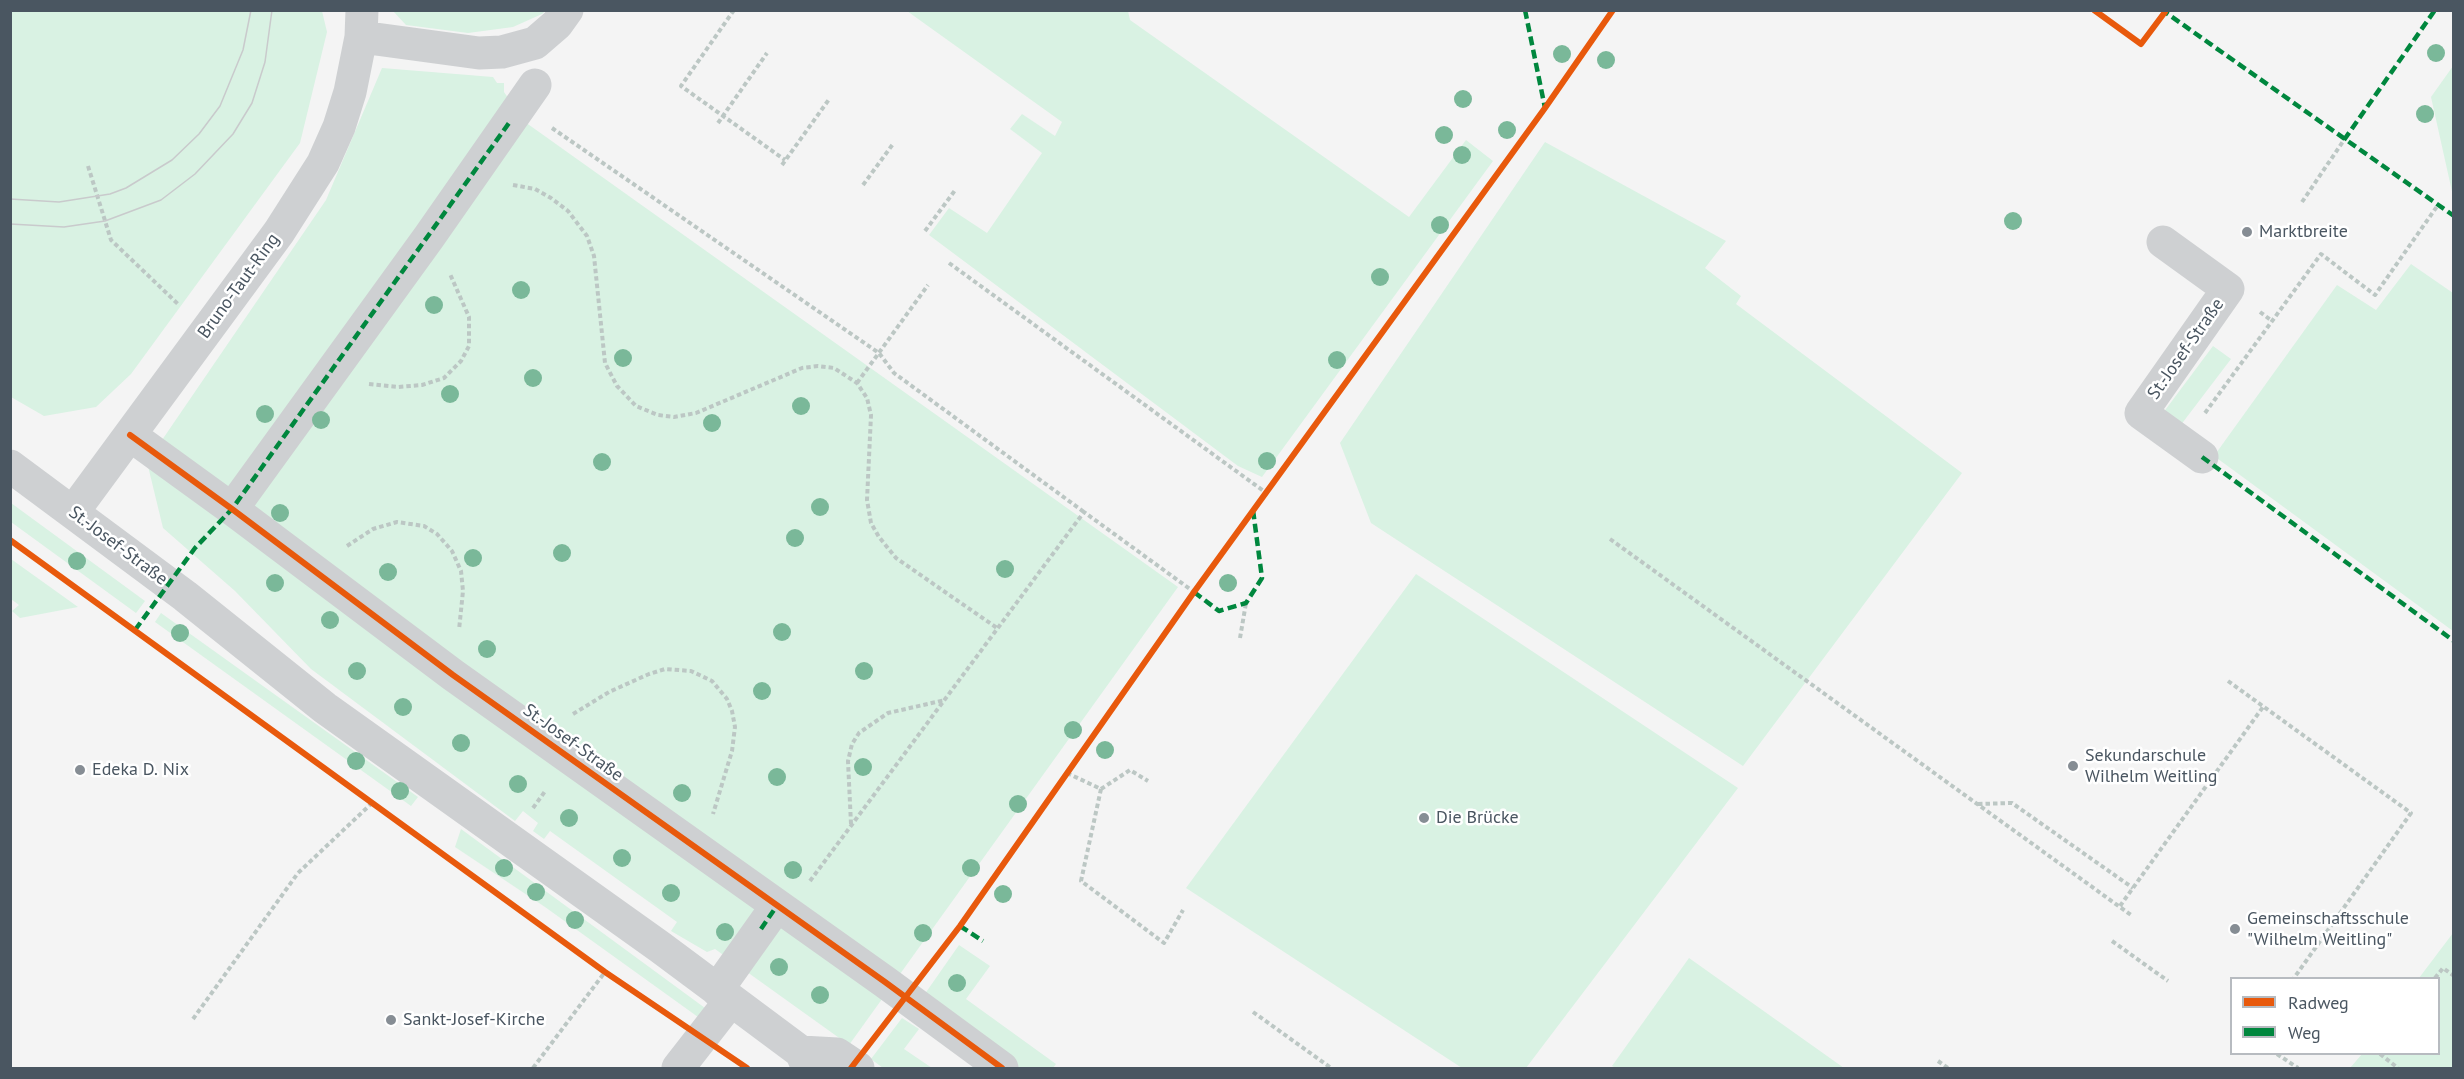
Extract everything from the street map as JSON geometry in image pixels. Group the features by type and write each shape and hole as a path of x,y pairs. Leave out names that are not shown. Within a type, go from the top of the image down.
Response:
{"street":[{"name":"Bruno-Taut-Ring","path":"73,512 279,232 323,163 339,127 350,92 362,24 479,53 502,52 535,43 557,24 567,10"},
{"path":"232,509 528,96"},
{"name":"St.-Josef-Straße","path":"2163,242 2228,289 2141,413 2192,450"},
{"name":"St.-Josef-Straße","path":"130,435 453,675 776,907 885,982 1002,1068"},
{"name":"St.-Josef-Straße","path":"10,466 185,596 325,708 724,995 804,1060 837,1054 858,1068"},
{"path":"678,1068 776,907"}],"path":[{"path":"734,10 681,86 785,160"},
{"path":"718,123 767,53"},
{"path":"528,96 879,353 894,373 1194,592"},
{"path":"782,165 830,98"},
{"path":"2302,202 2344,140"},
{"path":"863,185 893,144"},
{"path":"88,166 111,240 186,311"},
{"path":"470,179 535,189 568,211 581,226 594,256 605,363 617,386 636,406 658,415 674,417 696,413 802,368 818,366 834,368 856,383 867,398 871,415 867,500 871,523 879,537 896,558 997,628"},
{"path":"925,231 956,189"},
{"path":"2192,450 2321,254 2375,295 2438,205"},
{"path":"324,379 398,387 422,386 444,378 461,361 469,346 469,317 461,296 429,237"},
{"path":"949,263 1265,492"},
{"path":"856,383 928,285"},
{"path":"806,887 1084,512"},
{"path":"316,573 353,540 379,526 404,522 424,526 437,534 456,557 462,578 462,604 453,675"},
{"path":"1610,539 2131,915"},
{"path":"1240,638 1246,603"},
{"path":"511,841 556,749 586,704 649,674 675,669 691,671 712,681 723,692 732,711 734,735 704,855"},
{"path":"2228,681 2411,813 2295,977"},
{"path":"851,825 848,761 852,744 859,733 888,713 946,699"},
{"path":"2120,906 2263,707"},
{"path":"1148,781 1130,770 1101,789 1081,881 1164,943 1183,910"},
{"path":"1067,773 1101,789"},
{"path":"194,1019 298,873 372,803"},
{"path":"1978,804 2012,803 2133,888"},
{"path":"2112,941 2168,981"},
{"path":"2436,977 2444,968 2454,976"},
{"path":"533,1068 605,972"},
{"path":"1253,1012 1331,1068"},
{"path":"2280,1055 2298,1068"},
{"path":"2382,1055 2398,1068"},
{"path":"1938,1061 1948,1068"}],"green space":[{"path":"10,11 322,11 327,32 300,143 131,374 96,407 44,416 11,397"},
{"path":"393,11 545,11 513,27 468,33 406,25"},
{"path":"907,11 1128,11 1130,20 1409,217 1466,140 1493,161 1262,477 1238,466 929,235 949,208 987,233 1042,153 1010,129 1022,114 1055,136 1062,122"},
{"path":"2453,66 2453,196 2431,97"},
{"path":"382,68 493,77 497,83 504,83 504,92 525,122 1178,587 849,1045 715,949 707,952 671,931 677,922 550,831 544,839 533,831 538,823 523,811 515,821 311,669 235,591 163,528 147,462 326,200"},
{"path":"1545,142 1726,241 1705,268 1741,296 1736,304 1962,473 1743,766 1371,523 1340,443"},
{"path":"2411,264 2453,293 2453,631 2214,456 2337,285 2376,310"},
{"path":"2213,346 2231,359 2177,430 2160,417"},
{"path":"11,503 145,601 136,613 11,522"},
{"path":"10,559 78,607 20,618 12,611 19,605 11,599"},
{"name":"Die Brücke","path":"1416,574 1738,788 1526,1068 1462,1068 1186,888"},
{"path":"161,613 418,797 411,806 155,622"},
{"path":"461,829 705,1008 698,1017 545,907 455,847"},
{"path":"2453,933 2453,1068 2350,1068 2361,1055 2440,1055 2440,977 2420,977"},
{"path":"959,945 990,966 966,999 1056,1064 1053,1068 1019,1068 922,998"},
{"path":"1689,958 1844,1068 1616,1068 1612,1066"},
{"path":"902,1018 919,1029 904,1049 932,1068 883,1068 871,1059"}],"tram line":[{"path":"10,199 59,202 110,194 126,188 172,160 199,134 220,106 243,50 251,10"},
{"path":"10,224 64,227 105,221 161,200 195,174 233,134 252,103 265,62 272,10"}],"marked path":[{"path":"1525,10 1545,108"},
{"path":"2344,140 2435,10"},
{"path":"2162,16 2165,12 2454,216"},
{"path":"135,630 195,548 232,509 509,123"},
{"path":"2202,457 2454,641"},
{"path":"1194,592 1219,611 1246,603 1262,578 1253,510"},
{"path":"761,929 776,907"},
{"path":"960,926 983,941"}],"cycle path":[{"path":"851,1068 960,926 1194,592 1545,108 1613,10"},
{"path":"2094,10 2141,44 2165,12"},
{"path":"130,435 453,675 885,982 1002,1068"},
{"path":"10,540 605,972 747,1068"}],"place":[{"name":"Marktbreite","path":"2247,232"},
{"name":"Sekundarschule Wilhelm Weitling","path":"2073,766"},
{"name":"Edeka D. Nix","path":"80,770"},
{"name":"Die Brücke","path":"1424,818"},
{"name":"Gemeinschaftsschule \"Wilhelm Weitling\"","path":"2235,929"},
{"name":"Sankt-Josef-Kirche","path":"391,1020"}]}
